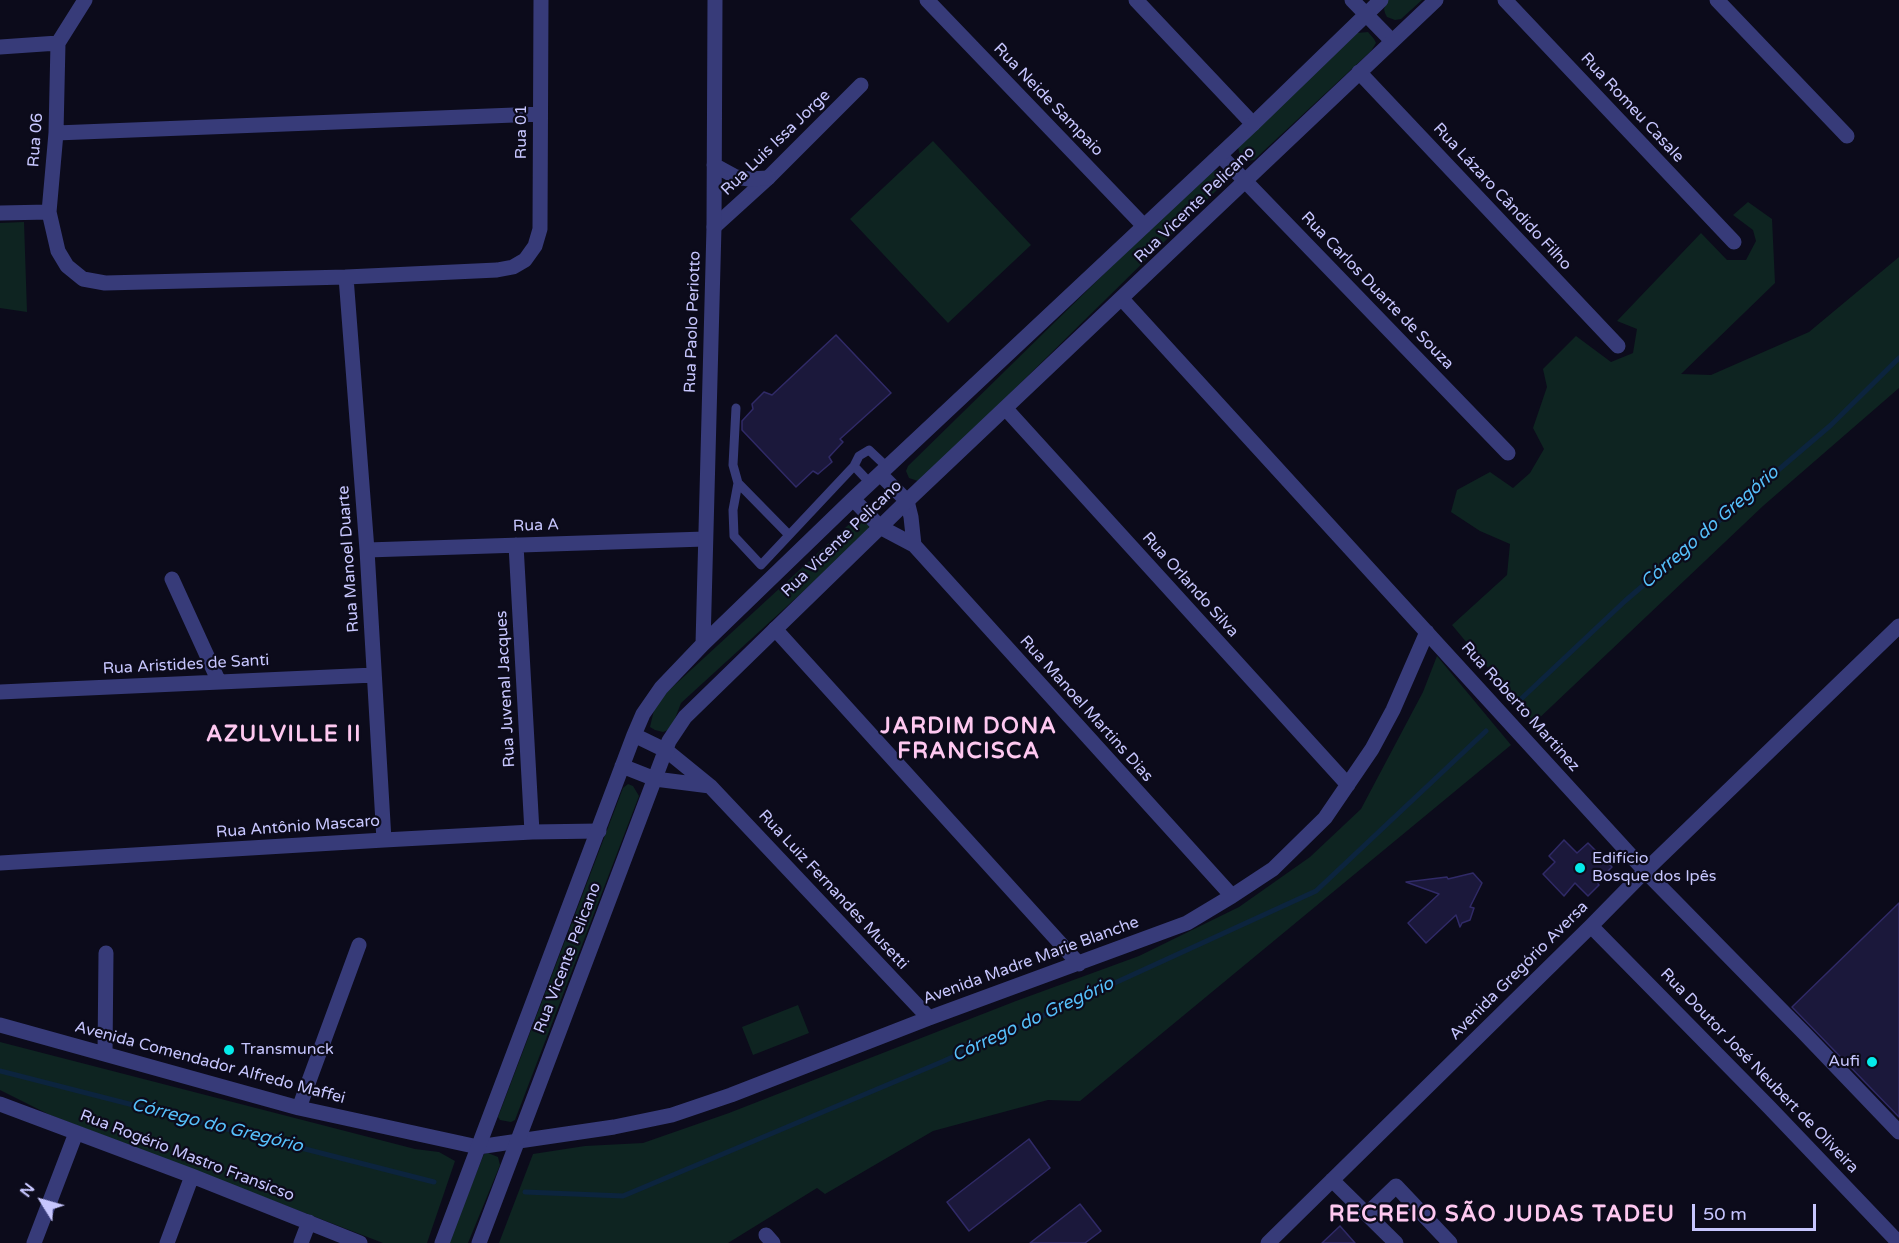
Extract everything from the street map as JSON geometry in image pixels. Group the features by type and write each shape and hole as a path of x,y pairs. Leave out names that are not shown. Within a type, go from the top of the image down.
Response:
{"street":[{"path":"0,47 58,43 85,0"},
{"name":"Rua 01","path":"346,276 497,270 513,267 525,260 535,246 540,229 541,0"},
{"name":"Rua Paolo Periotto","path":"703,644 714,227 715,0"},
{"name":"Rua Neide Sampaio","path":"927,0 1144,226"},
{"path":"1136,0 1252,124"},
{"path":"1352,0 1392,41"},
{"name":"Rua Vicente Pelicano","path":"442,1243 634,735 643,714 661,688 703,644 853,499 1220,155 1381,0"},
{"name":"Rua Vicente Pelicano","path":"479,1243 655,779 672,736 685,717 907,501 1436,0"},
{"name":"Rua Romeu Casale","path":"1505,0 1734,242"},
{"path":"1717,0 1847,136"},
{"name":"Rua 06","path":"58,43 56,133 49,212 58,251 68,266 83,279 105,283 346,276"},
{"name":"Rua Lázaro Cândido Filho","path":"1359,72 1618,346"},
{"name":"Rua Luis Issa Jorge","path":"714,227 768,178 861,85"},
{"path":"56,133 540,114"},
{"name":"Rua Carlos Duarte de Souza","path":"1220,155 1508,453"},
{"path":"714,165 736,177 768,178"},
{"path":"0,213 49,212"},
{"name":"Rua Manoel Duarte","path":"346,276 367,550 384,840"},
{"name":"Rua Roberto Martinez","path":"1122,298 1645,871 1899,1132"},
{"name":"Rua Orlando Silva","path":"1006,409 1348,785"},
{"path":"879,475 907,501 914,545"},
{"name":"Rua Manoel Martins Dias","path":"853,499 880,527 914,545 1232,896"},
{"name":"Rua A","path":"367,550 705,539"},
{"name":"Rua Juvenal Jacques","path":"516,545 532,832"},
{"path":"172,579 219,682"},
{"name":"Avenida Gregório Aversa","path":"1268,1243 1645,871 1899,626"},
{"path":"775,629 1079,964"},
{"name":"Avenida Madre Marie Blanche","path":"517,1142 614,1127 672,1115 731,1095 1187,922 1273,869 1325,818 1372,749 1393,710 1426,632"},
{"name":"Rua Aristides de Santi","path":"0,692 374,675"},
{"name":"Rua Luiz Fernandes Musetti","path":"634,735 666,751 710,786 929,1018"},
{"path":"622,766 655,779 710,786"},
{"name":"Rua Antônio Mascaro","path":"0,863 532,832 599,831"},
{"name":"Rua Doutor José Neubert de Oliveira","path":"1591,926 1899,1243"},
{"path":"299,1108 359,945"},
{"path":"105,1054 106,953"},
{"name":"Avenida Comendador Alfredo Maffei","path":"0,1025 299,1108 478,1148 517,1142"},
{"name":"Rua Rogério Mastro Fransicso","path":"0,1104 192,1176 360,1243"},
{"path":"34,1243 75,1133"},
{"path":"167,1243 192,1176"},
{"path":"1332,1180 1396,1243"},
{"path":"1367,1214 1396,1186 1450,1243"},
{"path":"301,1243 309,1222"}],"lane":[{"path":"736,408 733,465 738,483 733,510 734,536 760,565 854,466 855,461 869,450 879,475"},
{"path":"854,466 879,475"},
{"path":"738,483 789,535"}],"green space":[{"path":"1388,0 1422,0 1401,19 1395,20 1387,17 1385,13 1384,9"},
{"path":"1368,32 1376,43 1371,51 1254,160 1247,161 1240,156 1238,147 1357,33"},
{"path":"933,141 1031,245 948,323 850,219"},
{"path":"1217,170 1224,175 1223,184 922,480 909,478 906,471 908,466 1206,174"},
{"path":"1748,202 1772,219 1775,283 1681,374 1711,375 1809,332 1899,257 1899,388 1763,506 1534,723 1452,625 1507,575 1510,544 1480,531 1451,512 1457,490 1490,472 1513,488 1530,473 1544,449 1533,428 1547,387 1543,369 1576,336 1611,362 1633,353 1637,329 1617,321 1701,233 1727,260 1746,260 1756,241 1753,230 1733,215"},
{"path":"24,222 27,312 0,308 0,223"},
{"path":"858,516 862,516 869,525 865,535 681,703 671,729 663,732 650,727 654,710 666,693"},
{"path":"1437,656 1511,745 1080,1101 1048,1100 933,1131 825,1194 817,1188 728,1243 499,1243 533,1154 585,1146 643,1143 729,1113 1016,1001 1139,956 1239,907 1310,857 1361,809 1423,692"},
{"path":"628,784 633,786 639,796 515,1120 511,1122 500,1120 498,1117 623,788"},
{"path":"798,1005 809,1033 753,1055 742,1027"},
{"path":"0,1042 415,1149 439,1152 455,1161 427,1243 383,1243 50,1115 0,1090"},
{"path":"488,1153 498,1157 500,1165 468,1243 448,1243 484,1154"}],"building":[{"path":"836,335 891,393 840,439 843,442 829,457 832,462 818,474 813,471 796,487 742,430 742,421 753,409 752,404 764,392 772,395"},
{"name":"Edifício Bosque dos Ipês","path":"1564,840 1577,853 1588,843 1612,867 1597,882 1599,885 1588,896 1575,883 1564,896 1543,874 1555,862 1549,856"},
{"path":"1473,873 1482,883 1470,907 1474,908 1470,920 1462,923 1460,927 1456,915 1426,943 1408,923 1439,894 1406,882 1447,877 1448,879"},
{"name":"Aufi","path":"1899,903 1899,1117 1792,1007"},
{"path":"1029,1139 1050,1168 969,1231 947,1202"},
{"path":"1080,1204 1101,1231 1085,1243 1030,1243"},
{"path":"1340,1226 1355,1243 1322,1243"}],"waterway":[{"name":"Córrego do Gregório","path":"1521,699 1625,601 1831,425 1899,358"},
{"name":"Córrego do Gregório","path":"525,1192 623,1196 944,1061 1316,891 1486,731"},
{"name":"Córrego do Gregório","path":"0,1071 434,1182"}],"place":[{"name":"Edifício Bosque dos Ipês","path":"1580,868"},
{"name":"Transmunck","path":"229,1050"},
{"name":"Aufi","path":"1872,1062"}],"district":[{"name":"AZULVILLE II","path":"284,735"},
{"name":"JARDIM DONA FRANCISCA","path":"969,740"},
{"name":"RECREIO SÃO JUDAS TADEU","path":"1502,1215"}]}
